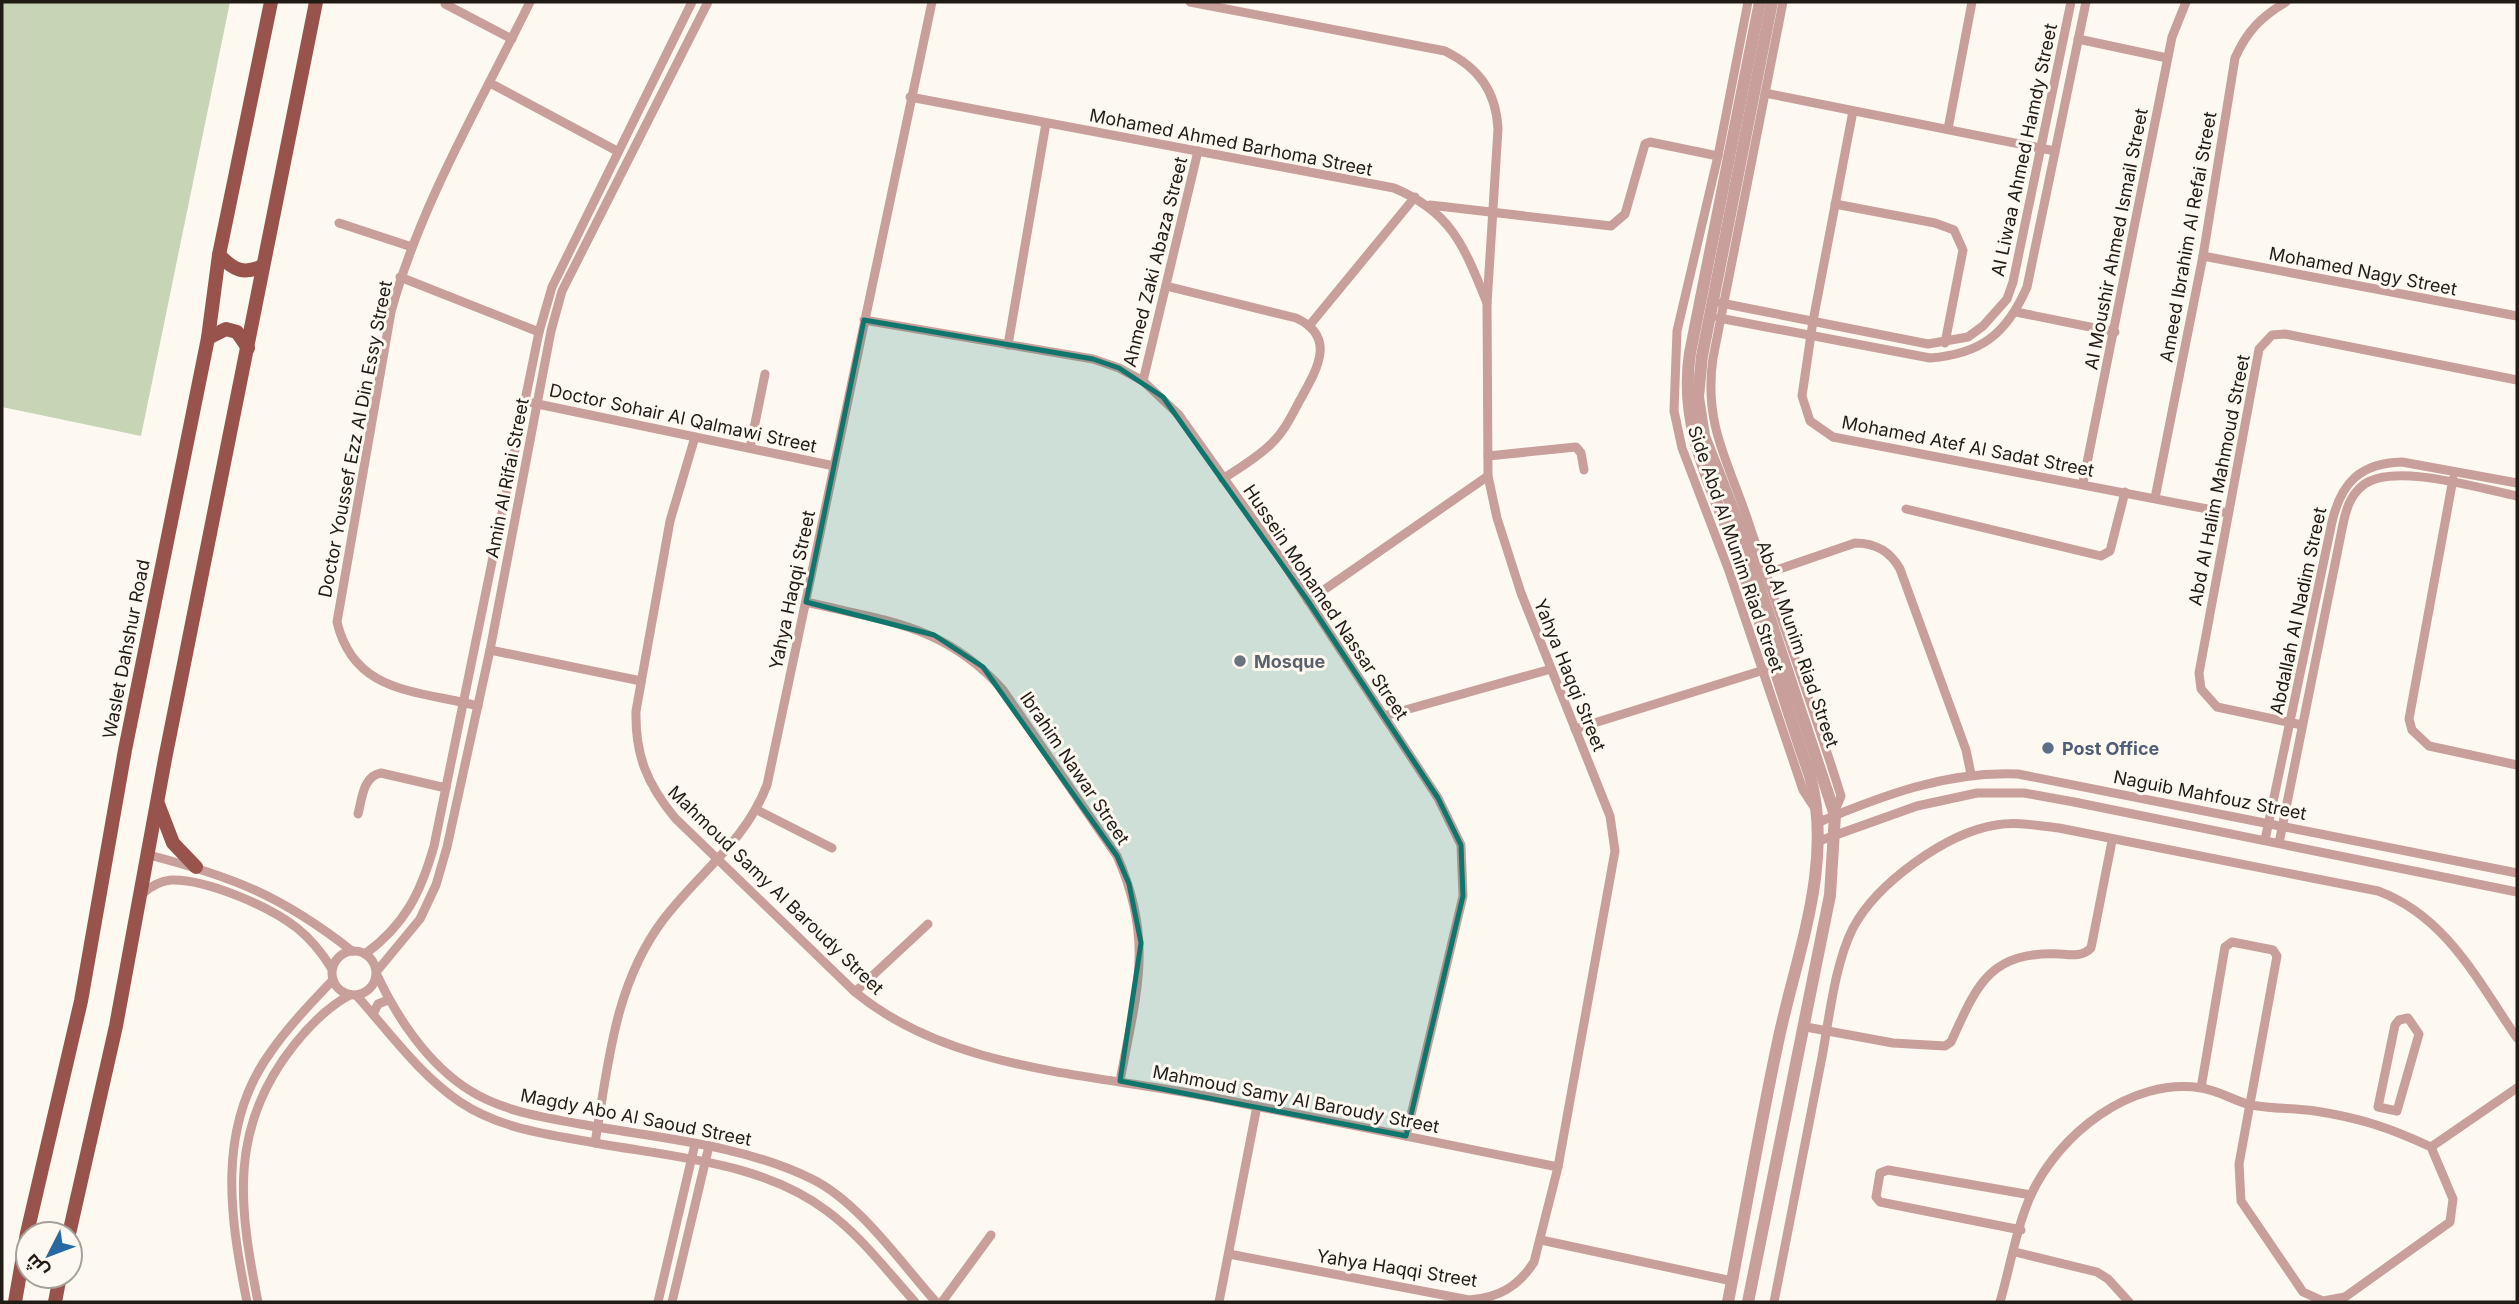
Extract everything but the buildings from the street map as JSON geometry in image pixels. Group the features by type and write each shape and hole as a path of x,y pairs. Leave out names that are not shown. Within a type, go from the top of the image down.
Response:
{"main road":[{"name":"Waslet Dahshur Road","path":"15,1302 27,1233 80,1001 125,750 208,338 219,255 271,2"},
{"path":"72,1220 142,894 157,802 316,2"},
{"path":"219,255 240,271 250,272 263,266"},
{"path":"208,338 226,329 237,332 248,348"},
{"path":"157,802 173,843 196,867"}],"street":[{"name":"Doctor Youssef Ezz Al Din Essy Street","path":"478,706 374,679 355,664 342,645 337,622 391,312 400,277 530,2"},
{"name":"Amin Al Rifai Street","path":"365,954 398,926 418,896 434,846 539,332 552,287 692,2"},
{"name":"Amin Al Rifai Street","path":"377,973 420,919 436,885 454,820 562,291 708,2"},
{"name":"Yahya Haqqi Street","path":"595,1143 615,1026 633,970 664,920 739,838 757,810 767,785 932,2"},
{"name":"Yahya Haqqi Street","path":"1190,2 1444,51 1463,60 1478,73 1490,90 1497,109 1495,213 1488,304 1488,476 1508,556 1610,816 1615,851 1558,1167 1541,1240 1534,1262 1525,1275 1500,1294 1469,1300 1229,1254"},
{"path":"1679,385 1677,331 1717,156 1748,2"},
{"name":"Abd Al Munim Riad Street","path":"1714,301 1717,222 1760,2"},
{"name":"Abd Al Munim Riad Street","path":"1748,1302 1806,1027 1830,895 1836,834 1835,814 1739,525 1704,436 1698,397 1699,376 1773,2"},
{"path":"1714,301 1765,93 1783,2"},
{"path":"1948,129 1972,2"},
{"name":"Al Liwaa Ahmed Hamdy Street","path":"1686,296 1928,344 1968,337 1983,326 2007,299 2021,249 2071,2"},
{"name":"Al Liwaa Ahmed Hamdy Street","path":"1682,311 1930,358 1953,356 1975,349 1992,337 2016,312 2027,286 2086,2"},
{"name":"Al Moushir Ahmed Ismail Street","path":"2083,483 2115,332 2167,58 2178,15 2186,2"},
{"name":"Ameed Ibrahim Al Refai Street","path":"2155,498 2203,256 2235,58 2245,36 2260,18 2286,2"},
{"path":"445,4 512,39"},
{"path":"2078,39 2167,58"},
{"path":"662,62 674,69"},
{"path":"491,83 617,151"},
{"path":"1765,93 2055,151"},
{"name":"Mohamed Ahmed Barhoma Street","path":"910,97 1394,188 1428,205 1448,223 1463,245 1488,304"},
{"name":"Mohamed Atef Al Sadat Street","path":"1853,111 1812,321 1802,396 1810,421 1820,431 1833,437 2228,513"},
{"path":"1008,345 1046,123"},
{"path":"1428,205 1611,226 1625,214 1645,144 1650,142 1717,156"},
{"name":"Ahmed Zaki Abaza Street","path":"1143,381 1198,151"},
{"path":"1309,326 1415,197"},
{"path":"1835,204 1935,223 1954,230 1963,250 1944,342"},
{"path":"1703,219 1717,222"},
{"path":"339,223 412,247"},
{"name":"Mohamed Nagy Street","path":"2203,256 2517,317"},
{"path":"400,277 539,332"},
{"path":"1166,286 1290,316 1309,326 1319,342 1320,362 1288,422 1265,450 1223,479"},
{"path":"552,287 562,291"},
{"path":"2016,312 2115,332"},
{"name":"Abd Al Munim Riad Street","path":"1711,316 1679,385 1692,438 1741,565 1767,669 1810,776 1818,816 1819,841 1812,892 1728,1302"},
{"name":"Side Abd Al Munim Riad Street","path":"1711,316 1710,406 1714,430 1841,796 1835,814"},
{"name":"Hussein Mohamed Nassar Street","path":"864,320 1093,359 1119,368 1143,381 1179,415 1308,601 1451,820 1461,845 1463,896 1406,1136"},
{"name":"Abd Al Halim Mahmoud Street","path":"2302,725 2228,711 2207,699 2201,689 2199,673 2257,355 2264,341 2273,335 2285,334 2517,380"},
{"path":"750,448 765,374"},
{"name":"Doctor Sohair Al Qalmawi Street","path":"525,401 834,466"},
{"name":"Mahmoud Samy Al Baroudy Street","path":"695,437 670,521 641,681 636,740 642,769 656,795 675,818 855,992 886,1017 932,1040 1004,1060 1257,1106 1558,1167"},
{"path":"1488,456 1576,447 1581,453 1584,470"},
{"name":"Abdallah Al Nadim Street","path":"2265,840 2332,522 2342,490 2354,476 2368,467 2385,462 2455,470 2517,483"},
{"path":"2455,470 2409,719 2412,730 2428,746 2517,765"},
{"path":"1308,601 1488,476"},
{"name":"Abdallah Al Nadim Street","path":"2279,843 2343,524 2352,496 2362,486 2387,476 2453,483 2517,496"},
{"path":"1906,509 2101,556 2110,551 2125,492"},
{"path":"1765,573 1855,543 1866,543 1887,551 1900,569 1966,750 1971,774"},
{"name":"Ibrahim Nawar Street","path":"806,602 934,635 960,649 983,667 1003,690 1117,856 1132,893 1141,943 1136,995 1119,1081"},
{"path":"490,650 641,681"},
{"path":"1575,729 1767,669"},
{"path":"1384,716 1551,670"},
{"path":"358,814 367,781 373,774 381,772 446,788"},
{"name":"Naguib Mahfouz Street","path":"1818,816 1835,814 1912,787 1971,774 2039,778 2517,873"},
{"name":"Naguib Mahfouz Street","path":"1819,841 1954,796 2000,791 2024,793 2265,840 2517,892"},
{"path":"757,810 832,848"},
{"path":"1774,1302 1827,1031 1847,944 1854,927 1911,865 1945,844 1996,825 2059,828 2112,841 2378,891 2398,898 2436,925 2451,942 2517,1038"},
{"path":"1806,1027 1893,1043 1940,1048 1951,1042 1976,987 2005,961 2036,953 2080,956 2091,948 2112,841"},
{"path":"149,855 217,874 278,900 352,951 365,954 377,973 373,987 329,1008 288,1053 263,1094 249,1133 242,1167 242,1201 258,1302"},
{"path":"213,888 217,874"},
{"path":"142,894 169,880 213,888 283,918 317,948 332,969 333,979 339,990 354,996"},
{"path":"855,992 928,924"},
{"path":"317,948 326,943 330,934"},
{"path":"2000,1302 2031,1195 2068,1142 2095,1118 2127,1098 2175,1088 2201,1088 2251,1104 2314,1111 2383,1125 2431,1147 2453,1199 2448,1226 2345,1297 2323,1301 2302,1292 2241,1201 2239,1164 2251,1104 2277,956 2271,948 2232,942 2224,947 2201,1088"},
{"path":"332,969 339,957 352,951"},
{"name":"Magdy Abo Al Saoud Street","path":"377,973 388,1000 442,1069 469,1090 529,1114 709,1146 794,1171 834,1193 852,1208 936,1302"},
{"path":"247,1302 234,1237 231,1199 231,1161 238,1122 252,1084 268,1055 333,979"},
{"name":"Magdy Abo Al Saoud Street","path":"354,996 373,1014 406,1054 461,1103 493,1120 526,1130 706,1163 786,1186 825,1209 858,1239 915,1302"},
{"path":"373,1014 378,1004 388,1000"},
{"path":"2408,1018 2419,1034 2397,1112 2386,1111 2378,1107 2395,1025 2399,1020 2408,1018"},
{"path":"2431,1147 2517,1088"},
{"path":"1219,1302 1257,1106"},
{"path":"2383,1125 2386,1111"},
{"path":"658,1302 695,1144"},
{"path":"672,1302 709,1146"},
{"path":"2021,1230 1880,1202 1876,1197 1880,1172 1888,1170 2031,1195"},
{"path":"1751,1181 1758,1191 1773,1189"},
{"path":"1742,1225 1752,1223 1762,1231"},
{"path":"942,1302 991,1235"},
{"path":"1541,1240 1732,1281"},
{"path":"2015,1252 2097,1272 2108,1279 2129,1302"},
{"path":"1406,1302 1409,1290"}],"highlighted area":[{"path":"864,320 1093,359 1119,368 1163,397 1308,601 1438,798 1461,845 1463,896 1406,1136 1120,1081 1141,943 1129,884 1117,856 983,667 934,635 806,602"}],"green space":[{"path":"2,2 230,2 141,436 2,407"}],"place":[{"name":"Mosque","path":"1240,661"},
{"name":"Post Office","path":"2048,748"}]}
